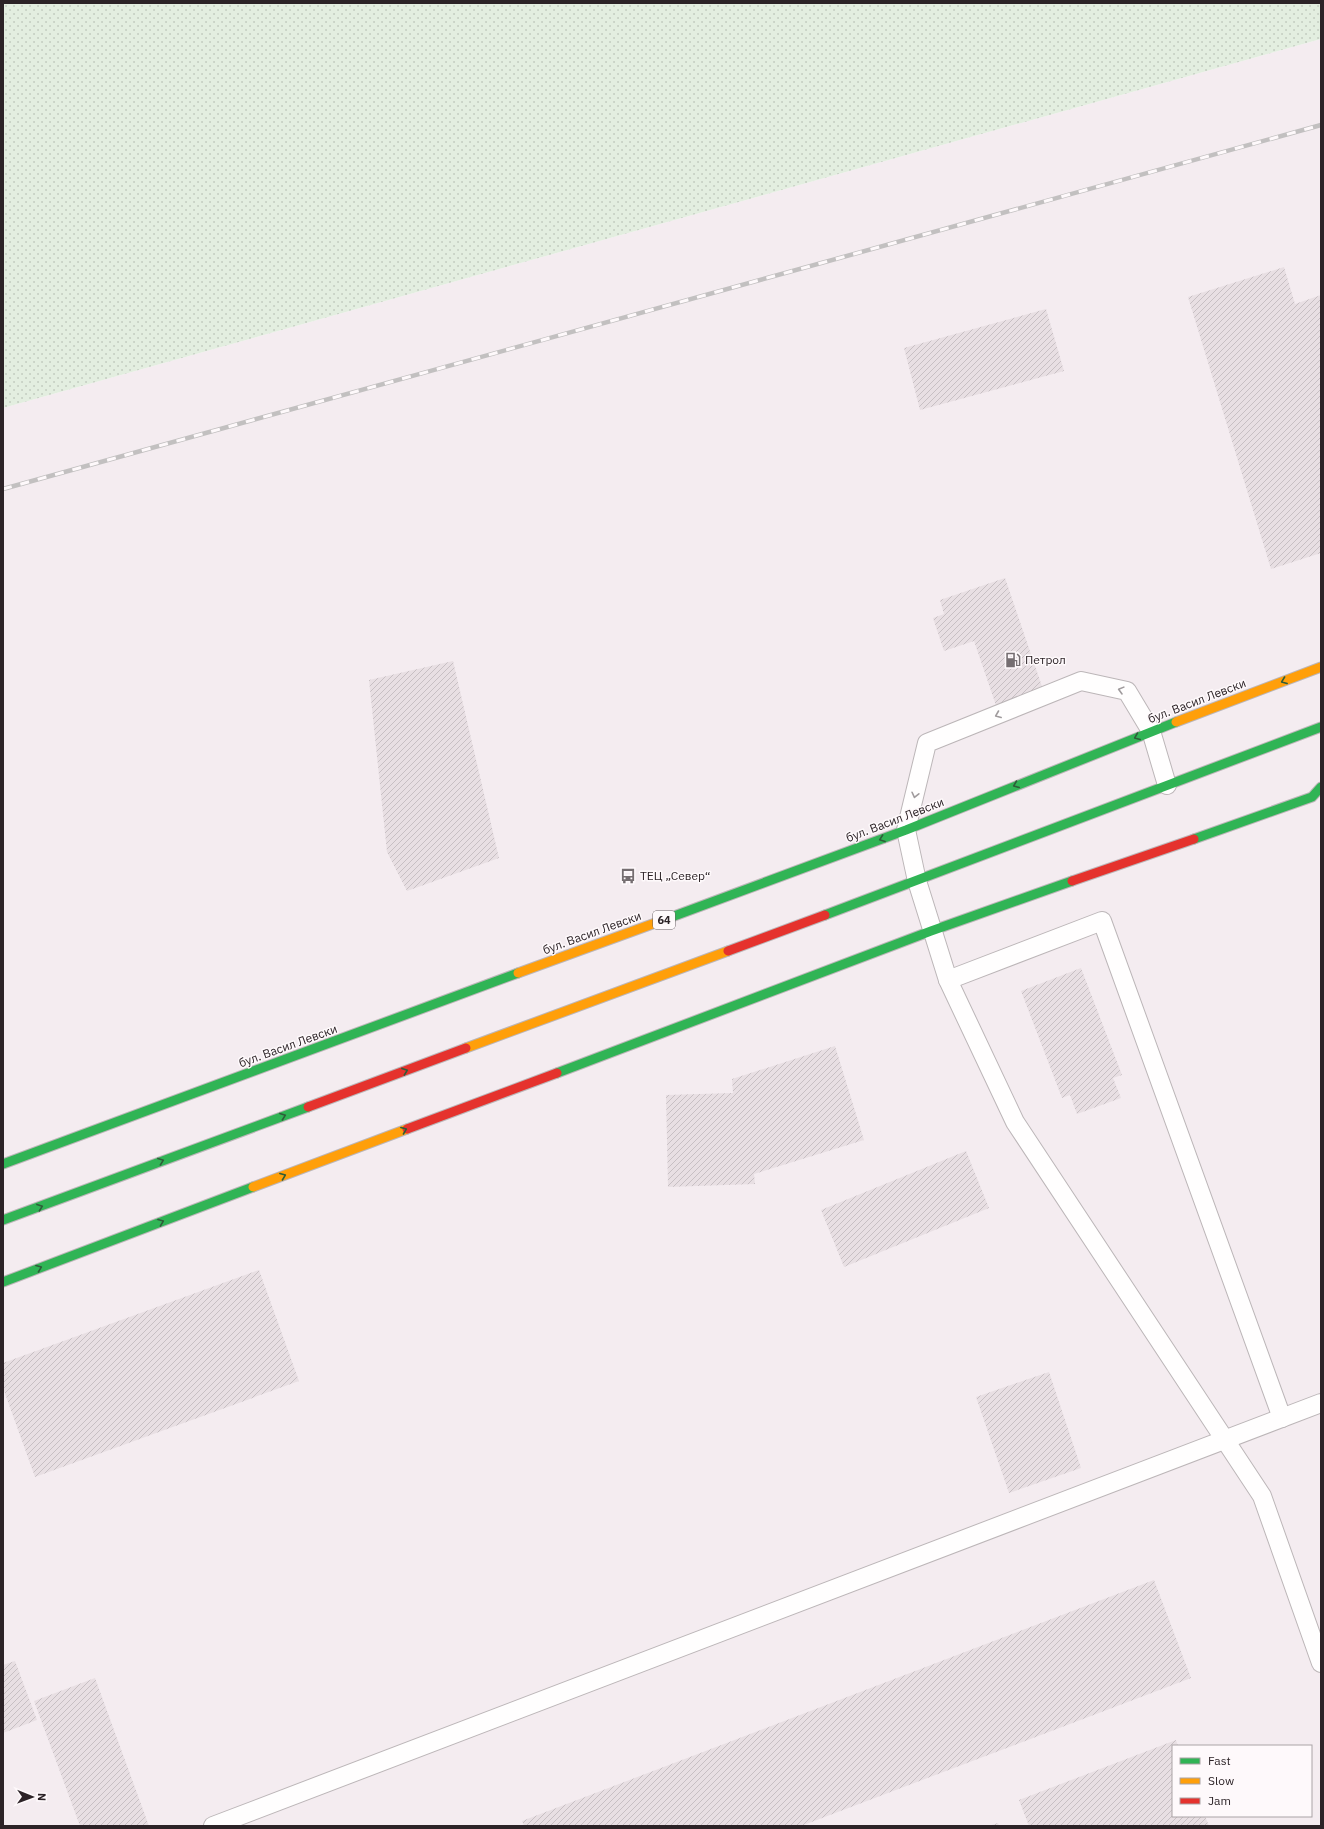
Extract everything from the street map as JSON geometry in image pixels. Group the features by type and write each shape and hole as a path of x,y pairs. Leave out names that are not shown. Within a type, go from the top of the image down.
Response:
{"main road":[{"name":"бул. Васил Левски","path":"3,1164 906,830 1151,731 1321,667"},
{"path":"3,1220 917,880 1321,727"},
{"path":"3,1282 931,931 1312,797 1321,787"}],"lane":[{"path":"1167,785 1151,731 1127,691 1081,681 927,744 906,830 917,880 931,931 948,980 1015,1122 1262,1496 1321,1663"},
{"path":"948,980 1102,921 1282,1418"},
{"path":"213,1826 1321,1403"}],"shaded area":[{"path":"1321,39 1321,1826 3,1826 3,408"}],"green space":[{"path":"3,3 1321,3 1321,39 3,408"}],"building":[{"path":"1284,267 1295,304 1321,295 1321,553 1271,569 1188,297"},
{"path":"1046,309 1064,371 920,410 904,348"},
{"path":"1005,578 1048,704 1001,720 974,641 944,651 933,618 944,614 940,600"},
{"path":"453,661 499,858 407,891 387,852 369,680"},
{"path":"1081,968 1122,1075 1113,1078 1121,1098 1077,1114 1070,1095 1062,1098 1021,991"},
{"path":"835,1046 864,1140 754,1174 755,1184 668,1187 666,1095 733,1093 732,1079"},
{"path":"966,1151 989,1208 844,1267 821,1210"},
{"path":"259,1270 299,1381 35,1477 3,1388 3,1363"},
{"path":"1049,1372 1081,1468 1009,1493 976,1397"},
{"path":"1154,1580 1191,1678 801,1826 524,1826 522,1821"},
{"path":"15,1661 37,1720 3,1733 3,1665"},
{"path":"95,1678 149,1826 80,1826 34,1701"},
{"path":"1176,1740 1178,1745 1172,1745 1172,1817 1205,1817 1209,1826 1029,1826 1019,1800"},
{"path":"998,1823 999,1826 988,1826"}],"railway":[{"path":"3,489 1321,125"}],"traffic: fast":[{"path":"658,922 906,830 1176,722"},
{"path":"825,915 1321,727"},
{"path":"1194,839 1312,797 1321,787"},
{"path":"557,1073 931,931 1072,881"},
{"path":"3,1164 518,973"},
{"path":"3,1220 308,1107"},
{"path":"3,1282 253,1187"}],"traffic: slow":[{"path":"1176,722 1321,667"},
{"path":"518,973 658,922"},
{"path":"466,1048 728,951"},
{"path":"253,1187 407,1129"}],"traffic: jam":[{"path":"1072,881 1194,839"},
{"path":"728,951 825,915"},
{"path":"308,1107 466,1048"},
{"path":"407,1129 557,1073"}],"place":[{"name":"Петрол","path":"1013,660"},
{"name":"ТЕЦ „Север“","path":"628,876"}]}
